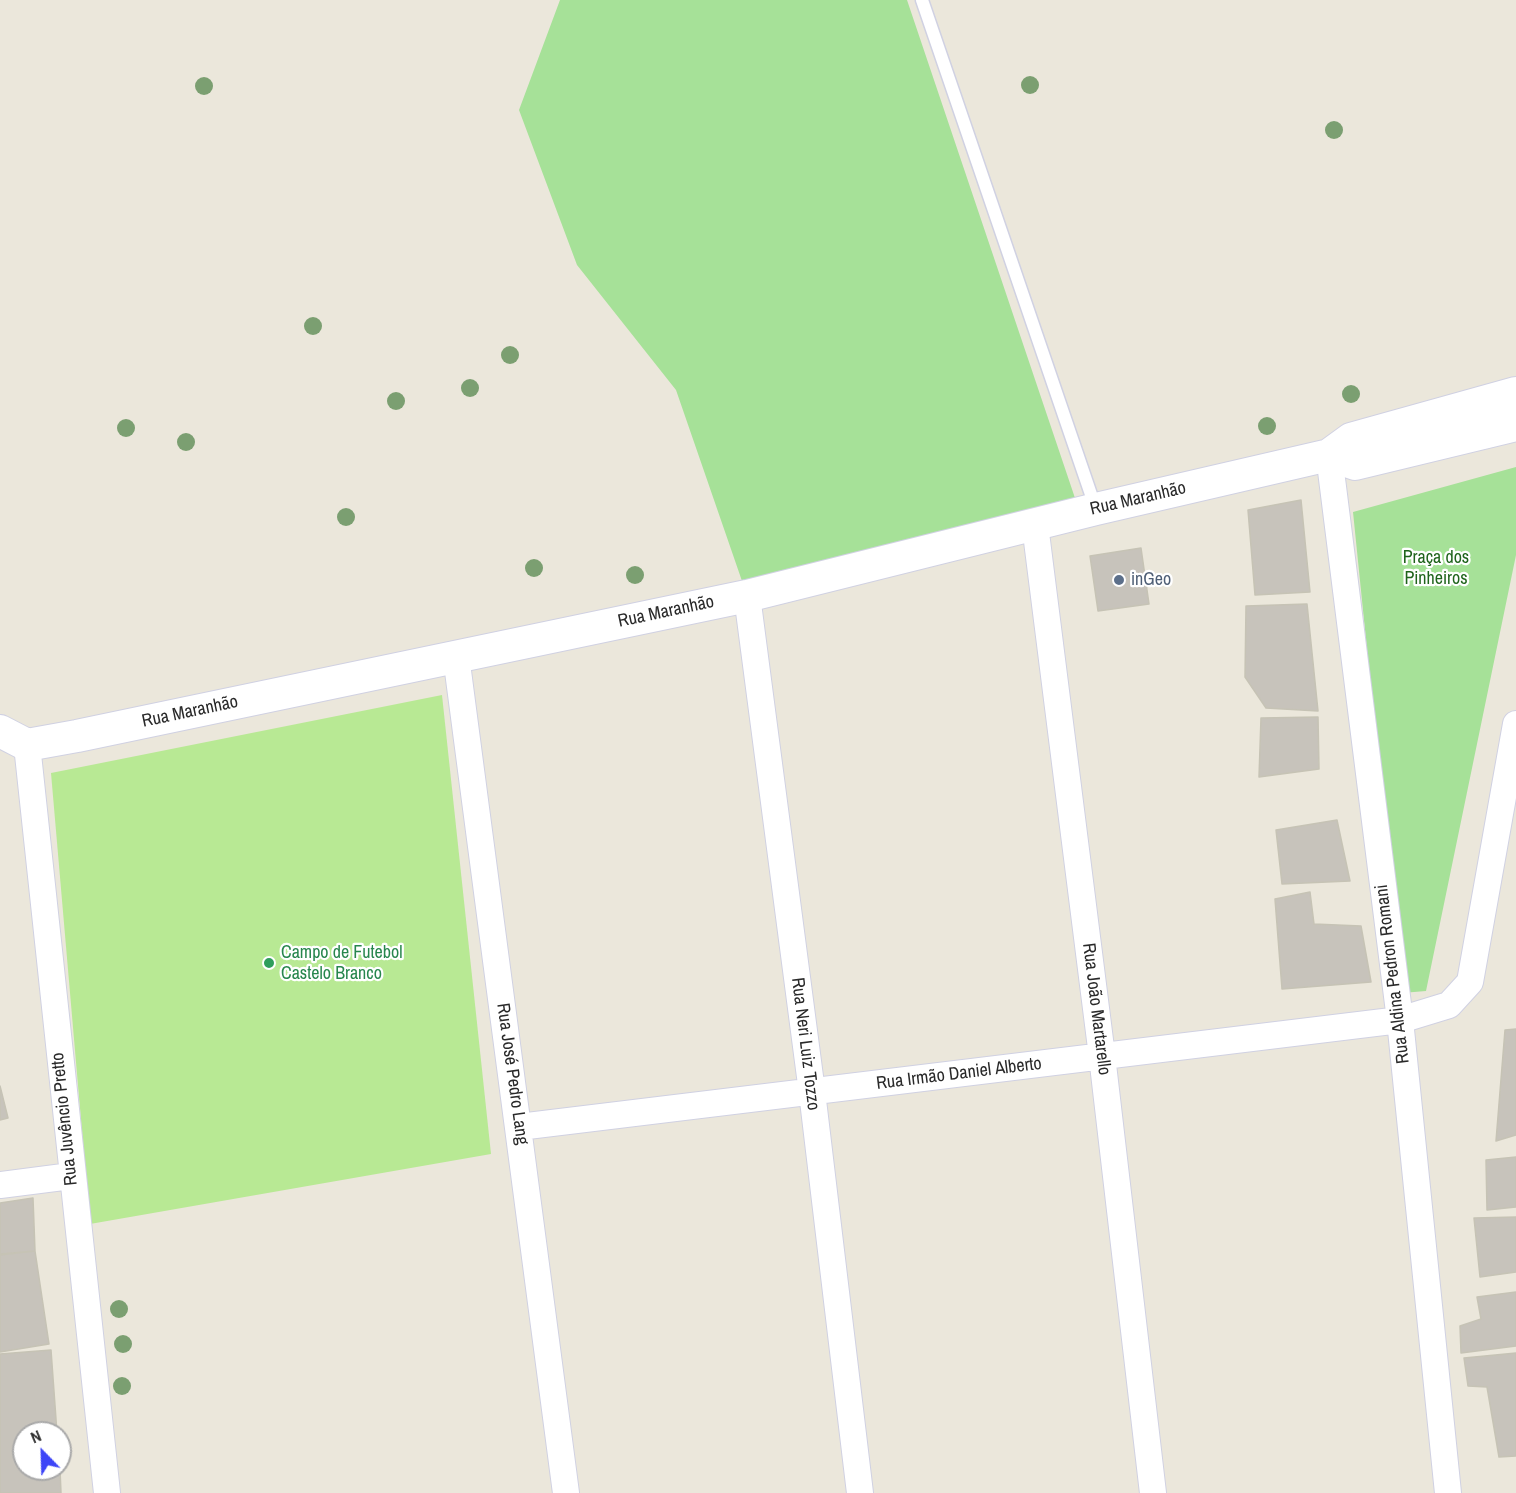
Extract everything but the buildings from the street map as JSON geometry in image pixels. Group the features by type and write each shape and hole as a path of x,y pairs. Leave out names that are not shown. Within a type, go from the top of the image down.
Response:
{"street":[{"name":"Rua Maranhão","path":"13,738 456,656 747,596 1095,509 1329,455 1351,439 1516,393"},
{"name":"Rua Maranhão","path":"1329,455 1355,464 1516,425"},
{"name":"Rua Aldina Pedron Romani","path":"1329,455 1400,1020 1448,1493"},
{"name":"Rua João Martarello","path":"1035,525 1102,1056 1153,1493"},
{"name":"Rua Neri Luiz Tozzo","path":"747,596 812,1092 860,1493"},
{"name":"Rua José Pedro Lang","path":"456,656 566,1493"},
{"name":"Rua Irmão Daniel Alberto","path":"519,1127 1400,1020 1449,1005 1470,982 1516,724"},
{"name":"Rua Juvêncio Pretto","path":"13,738 71,1176 107,1493"},
{"path":"0,1185 71,1176"}],"lane":[{"path":"922,0 1095,509"}],"green space":[{"path":"560,0 907,0 1076,501 1030,515 742,581 676,390 577,265 519,110"},
{"name":"Praça dos Pinheiros","path":"1516,467 1516,555 1426,991 1402,993 1353,512"},
{"name":"Campo de Futebol Castelo Branco","path":"442,695 491,1154 90,1224 51,773"}],"place":[{"name":"inGeo","path":"1119,580"},
{"name":"Campo de Futebol Castelo Branco","path":"269,963"}]}
